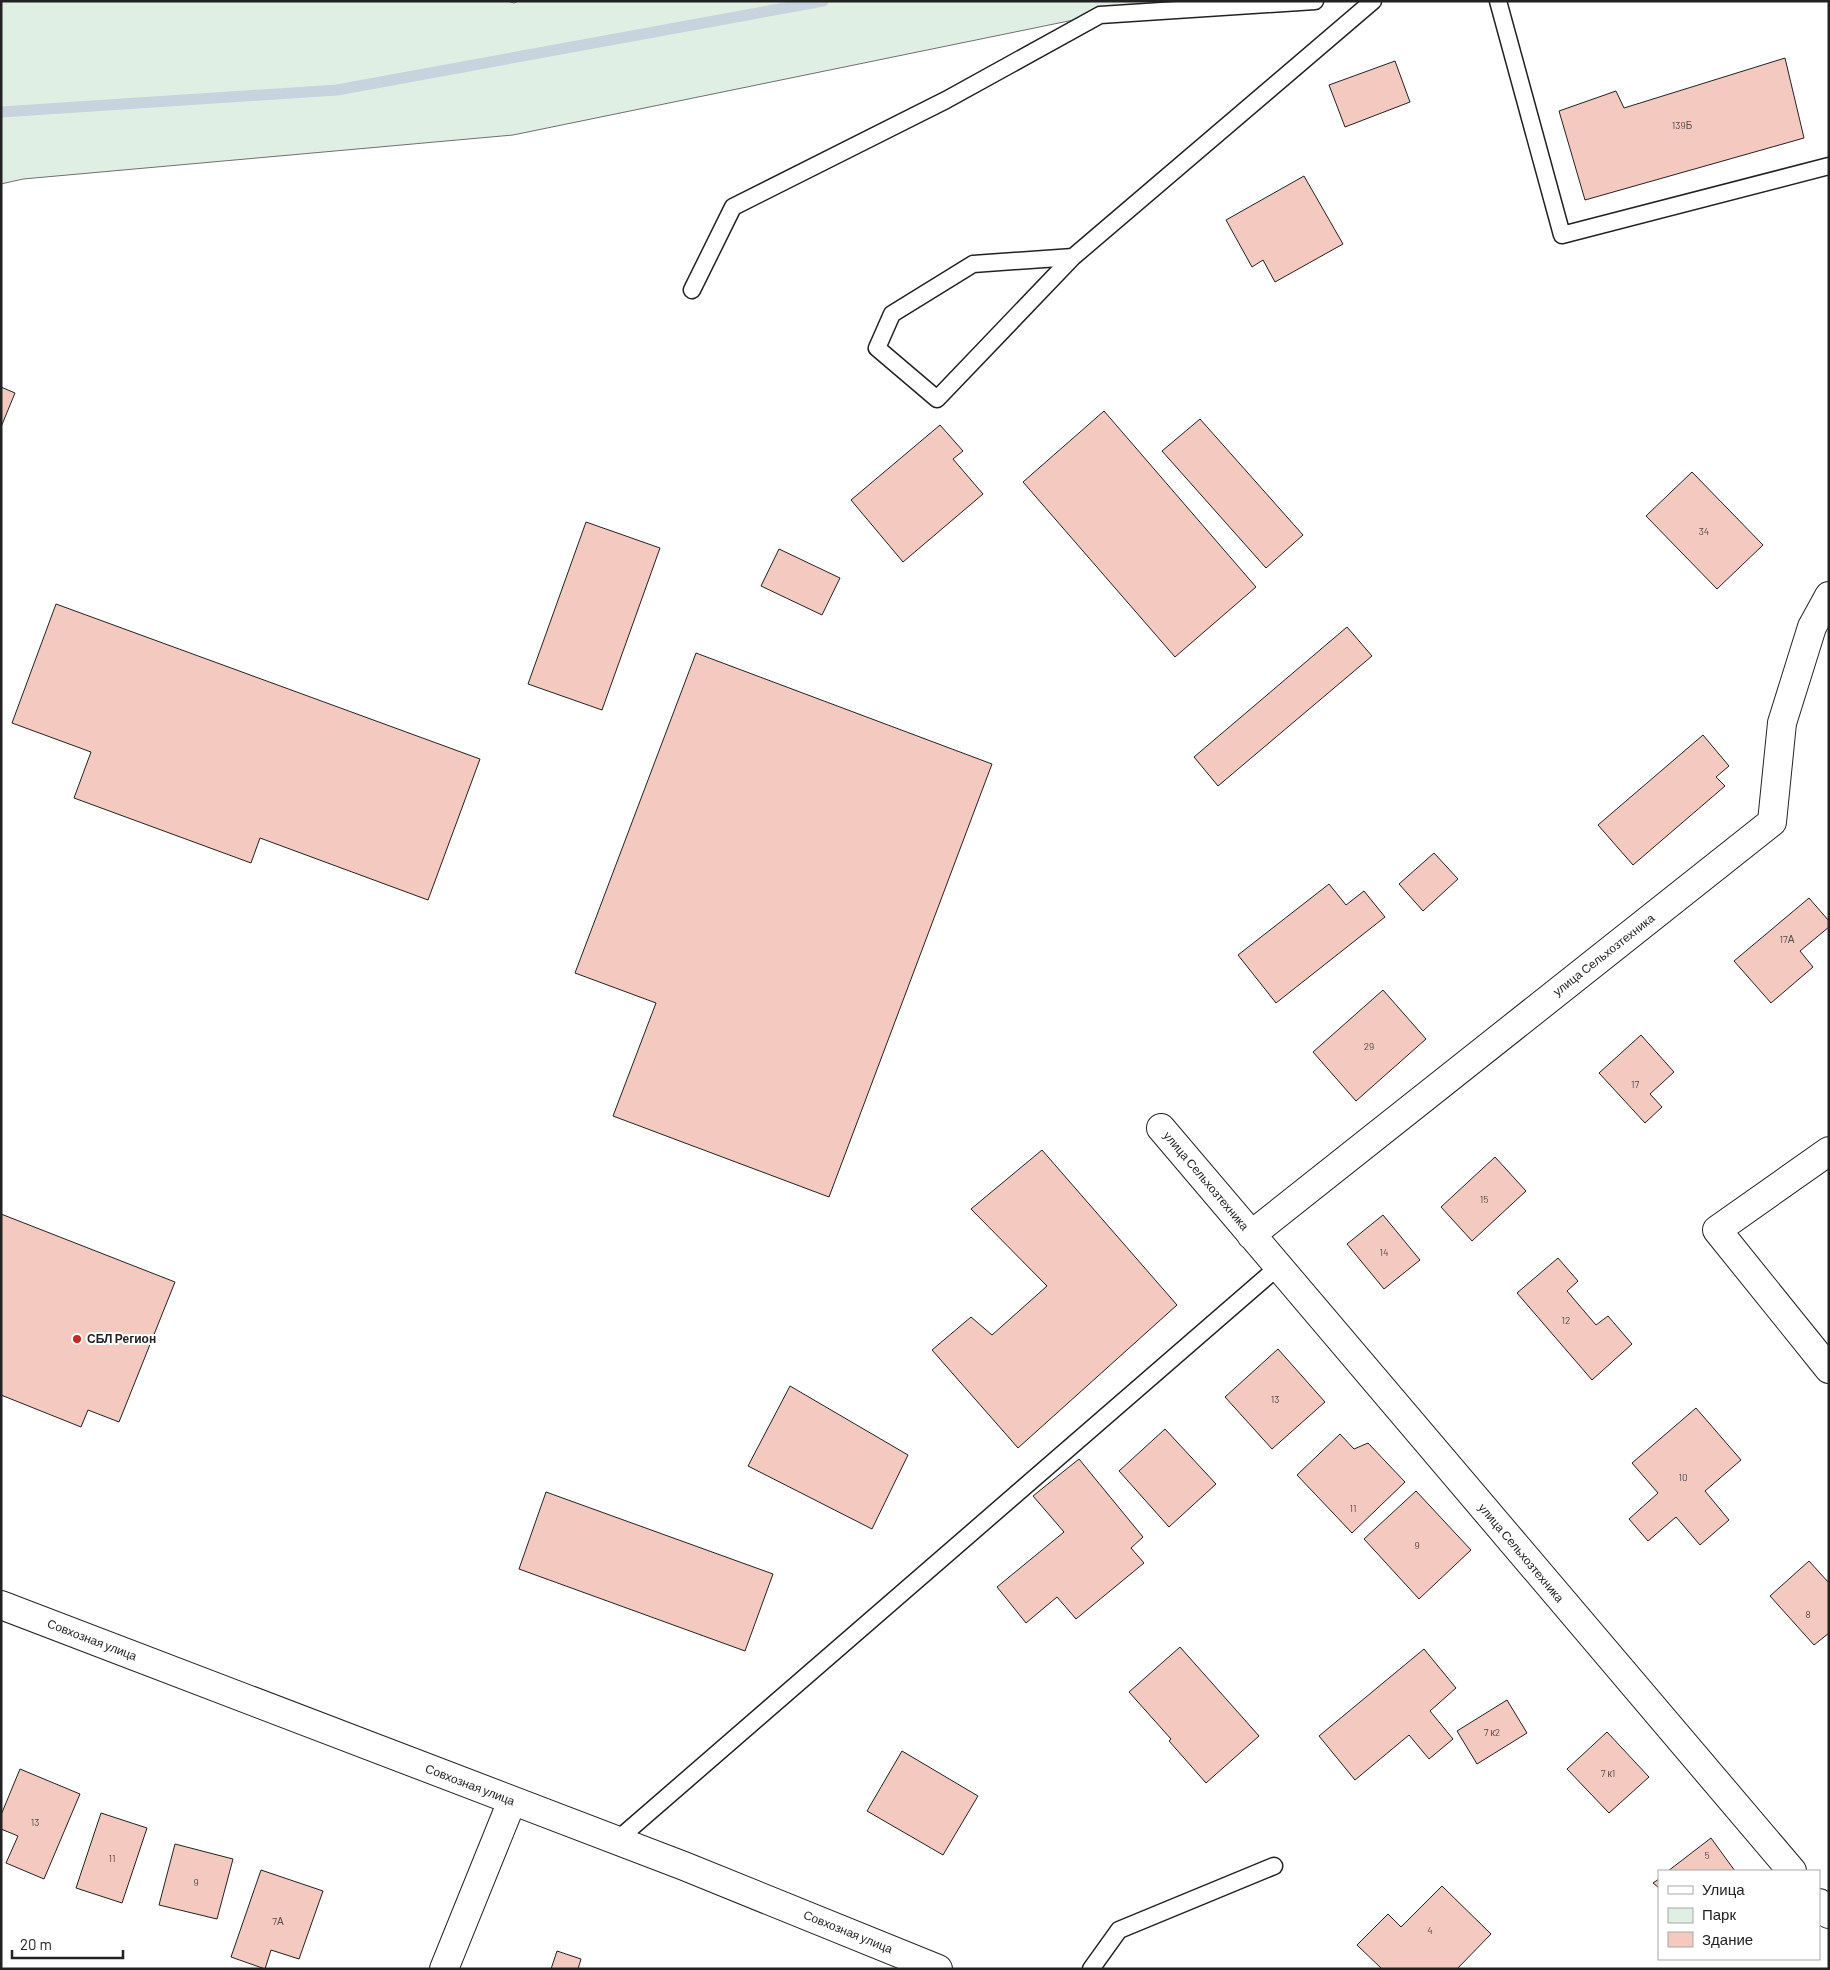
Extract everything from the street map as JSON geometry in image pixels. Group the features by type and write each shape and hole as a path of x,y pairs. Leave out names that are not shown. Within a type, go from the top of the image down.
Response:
{"street":[{"name":"улица Сельхозтехника","path":"1251,1235 1772,822 1782,723 1812,627 1829,596"},
{"name":"улица Сельхозтехника","path":"1161,1128 1791,1870"},
{"path":"1829,1151 1717,1230 1829,1369"},
{"name":"Совхозная улица","path":"1,1605 616,1841 938,1969"},
{"path":"444,1969 512,1801"},
{"path":"1820,1904 1829,1914"}],"lane":[{"path":"692,290 733,207 946,100 1100,15 1315,1"},
{"path":"1073,257 973,264 892,314 877,348 937,399 1073,257 1373,1"},
{"path":"1498,1 1562,235 1829,166"},
{"path":"616,1841 1278,1267"},
{"path":"1091,1969 1119,1930 1274,1866"}],"green space":[{"path":"1,1 507,1 514,3 519,1 1166,1 513,135 23,179 1,184"}],"building":[{"path":"1785,58 1804,138 1585,200 1559,111 1616,91 1624,108"},
{"path":"1395,61 1410,102 1345,127 1329,85"},
{"path":"1304,176 1343,244 1275,282 1263,260 1252,267 1226,220"},
{"path":"1,387 15,393 1,427"},
{"path":"1104,411 1256,587 1175,657 1023,482"},
{"path":"1200,419 1303,535 1266,568 1162,451"},
{"path":"940,425 963,451 953,459 983,494 903,562 851,500"},
{"path":"1692,472 1763,545 1717,589 1646,516"},
{"path":"586,522 660,548 602,710 528,684"},
{"path":"779,549 840,578 822,615 761,586"},
{"path":"56,604 480,759 428,900 260,838 251,863 74,798 91,752 12,723"},
{"path":"1347,627 1372,656 1218,786 1194,757"},
{"path":"696,653 992,764 829,1197 613,1116 656,1003 575,973"},
{"path":"1703,735 1729,766 1716,777 1725,786 1633,865 1598,825"},
{"path":"1434,853 1458,879 1423,911 1399,884"},
{"path":"1329,884 1346,905 1364,891 1385,917 1276,1003 1238,955"},
{"path":"1809,898 1829,921 1829,927 1800,951 1813,967 1771,1003 1734,961"},
{"path":"1383,990 1426,1039 1356,1101 1313,1052"},
{"path":"1641,1035 1674,1072 1650,1094 1662,1107 1645,1123 1599,1073"},
{"path":"1042,1150 1177,1305 1018,1448 932,1350 971,1317 992,1335 1047,1286 971,1209"},
{"path":"1495,1157 1526,1191 1472,1241 1441,1207"},
{"name":"СБЛ Регион","path":"1,1214 175,1282 119,1422 88,1410 81,1427 1,1395"},
{"path":"1383,1215 1420,1260 1384,1289 1347,1244"},
{"path":"1558,1258 1578,1281 1567,1291 1596,1325 1608,1316 1632,1344 1592,1380 1517,1293"},
{"path":"1278,1349 1325,1402 1272,1449 1225,1397"},
{"path":"790,1386 908,1455 872,1529 748,1466"},
{"path":"1696,1408 1741,1460 1705,1491 1729,1520 1700,1545 1676,1517 1648,1541 1629,1519 1658,1493 1632,1463"},
{"path":"1165,1429 1216,1484 1169,1527 1119,1471"},
{"path":"1340,1434 1354,1449 1368,1443 1405,1482 1352,1533 1297,1475"},
{"path":"1079,1459 1143,1537 1131,1548 1144,1563 1076,1619 1057,1597 1026,1623 997,1587 1064,1532 1033,1496"},
{"path":"1416,1491 1471,1550 1419,1599 1364,1539"},
{"path":"546,1492 773,1574 745,1651 519,1569"},
{"path":"1809,1561 1829,1583 1829,1633 1814,1645 1770,1596"},
{"path":"1180,1647 1259,1736 1206,1783 1169,1741 1171,1739 1129,1692"},
{"path":"1424,1649 1456,1688 1430,1711 1453,1739 1429,1759 1409,1735 1355,1780 1319,1736"},
{"path":"1507,1700 1527,1733 1477,1764 1457,1731"},
{"path":"1607,1732 1649,1777 1609,1813 1567,1769"},
{"path":"902,1751 978,1796 943,1855 867,1811"},
{"path":"20,1769 80,1794 44,1879 6,1863 18,1836 1,1829 1,1815"},
{"path":"101,1813 147,1828 122,1903 76,1888"},
{"path":"1711,1838 1734,1870 1669,1870"},
{"path":"175,1844 233,1859 217,1919 159,1905"},
{"path":"261,1870 323,1891 299,1959 271,1950 265,1969 231,1957"},
{"path":"1658,1880 1658,1887 1653,1883"},
{"path":"1442,1886 1491,1934 1457,1969 1382,1969 1357,1945 1388,1914 1401,1927"},
{"path":"557,1951 581,1959 578,1969 551,1969"}],"waterway":[{"path":"1,112 337,90 823,1"}],"place":[{"name":"СБЛ Регион","path":"77,1339"}]}
